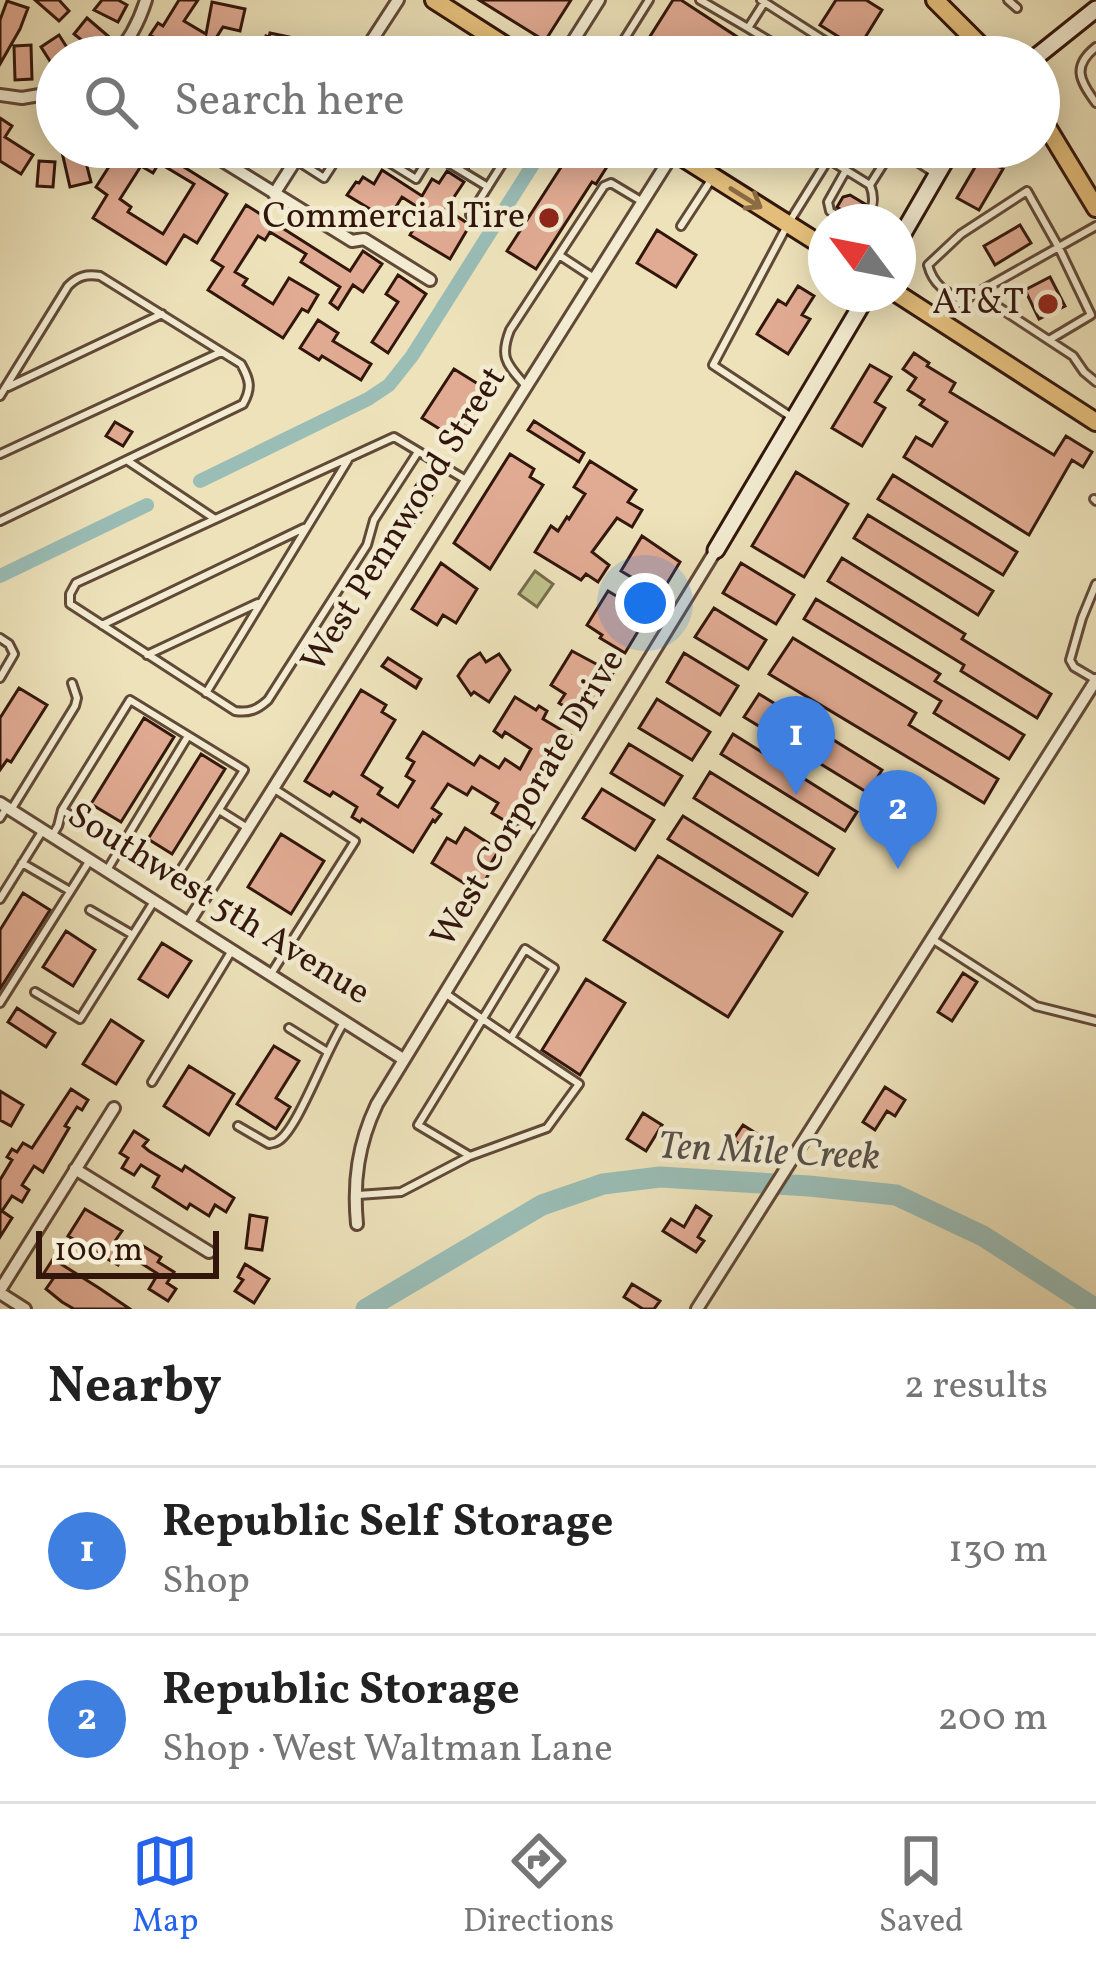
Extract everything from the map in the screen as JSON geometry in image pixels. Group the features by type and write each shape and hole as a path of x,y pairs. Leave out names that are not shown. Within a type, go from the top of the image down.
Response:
{"main road":[{"path":"434,0 455,6 495,36"},
{"path":"935,0 971,36"},
{"path":"1060,149 1096,208"},
{"path":"699,168 808,237"},
{"path":"916,305 1096,422"}],"street":[{"path":"130,36 146,0"},
{"path":"375,36 398,0"},
{"path":"576,36 599,0"},
{"path":"1060,38 1096,9"},
{"path":"0,95 36,96"},
{"path":"233,168 352,242 364,239 430,280"},
{"path":"274,194 291,168"},
{"name":"West Pennwood Street","path":"189,922 661,168"},
{"path":"916,211 941,168"},
{"name":"West Corporate Drive","path":"356,1224 355,1170 368,1124 858,312"},
{"path":"697,1309 1096,680"},
{"name":"Southwest 5th Avenue","path":"4,809 404,1059"},
{"path":"25,1309 0,1292 113,1108"},
{"path":"76,1169 208,1252"}],"lane":[{"path":"626,36 649,0"},
{"path":"700,0 761,36"},
{"path":"1008,0 1017,8"},
{"path":"748,28 764,1 818,36"},
{"path":"1096,46 1080,67 1096,103"},
{"path":"1088,93 1096,86"},
{"path":"308,168 324,178 330,168"},
{"path":"399,168 416,178 422,168"},
{"path":"458,168 488,187"},
{"path":"470,214 500,168"},
{"path":"796,420 713,365 822,168"},
{"path":"843,168 870,185 873,204"},
{"path":"870,185 881,168"},
{"path":"929,168 937,174"},
{"path":"828,204 846,170"},
{"path":"681,226 712,177"},
{"path":"526,385 505,358 510,330 607,183 642,202"},
{"path":"963,301 940,290 928,265 961,234 1027,191 1094,315 1049,340"},
{"path":"935,317 1096,226"},
{"path":"559,255 594,278"},
{"path":"0,520 243,404 250,391 241,364 100,275 88,274 76,278 2,392"},
{"path":"977,293 1073,356 1096,382"},
{"path":"2,392 162,314"},
{"path":"0,454 221,352"},
{"path":"418,452 374,520 367,545 259,709 235,711 70,604 76,583 394,437 466,480"},
{"path":"206,693 350,458"},
{"path":"128,461 215,519"},
{"path":"102,625 308,526"},
{"path":"1096,584 1070,660 1096,680"},
{"path":"147,655 262,602"},
{"path":"0,638 14,654 0,678"},
{"path":"4,809 75,706 72,683"},
{"path":"0,899 22,862 58,826 62,809 130,700 244,770 175,879 62,809"},
{"path":"107,870 188,736"},
{"path":"271,974 355,842 273,788"},
{"path":"219,810 248,828"},
{"path":"0,1004 90,860"},
{"path":"22,862 70,891"},
{"path":"35,992 80,1019 155,900"},
{"path":"90,910 133,935"},
{"path":"932,939 1036,1006 1096,1021"},
{"path":"470,1156 418,1125 525,949 554,968 511,1038"},
{"path":"152,1082 233,950"},
{"path":"354,1195 401,1192 470,1156 548,1128 579,1084 445,993"},
{"path":"238,1126 269,1144 285,1136 345,1022"},
{"path":"289,1028 326,1051"}],"green space":[{"path":"535,571 553,584 537,607 519,594"}],"building":[{"path":"35,0 59,0 69,11 59,21"},
{"path":"102,0 127,5 118,22 94,10"},
{"path":"179,0 198,0 184,21 206,34 212,2 245,9 240,31 223,27 217,36 150,35 158,23 163,26"},
{"path":"479,0 571,0 548,36 537,36"},
{"path":"673,0 681,0 736,36 650,36"},
{"path":"836,0 866,0 882,10 866,36 837,36 820,25"},
{"path":"7,1 28,8 0,64 0,20"},
{"path":"87,18 108,36 76,36"},
{"path":"31,45 32,79 15,80 14,46"},
{"path":"0,118 12,126 5,137 33,155 21,174 0,161"},
{"path":"38,168 55,168 53,187 37,186"},
{"path":"66,168 87,168 91,182 70,187"},
{"path":"108,168 140,168 120,199 131,207 128,212 163,234 194,184 167,168 186,168 227,194 197,243 184,235 166,264 93,218 107,195 96,187"},
{"name":"Commercial Tire","path":"560,168 606,168 596,184 592,182 536,269 507,251"},
{"path":"975,168 1003,169 979,210 957,198"},
{"path":"382,170 422,196 432,179 439,183 447,171 464,182 446,209 470,225 450,259 410,235 424,211 402,197 388,220 347,195 363,177 374,184"},
{"path":"850,195 865,204 839,204"},
{"path":"246,205 350,271 363,251 382,264 363,292 353,285 338,309 330,303 340,287 301,262 306,254 270,232 265,240 258,236 235,272 247,279 243,285 273,304 289,278 318,295 283,338 208,290 223,267 212,260"},
{"path":"1020,225 1031,243 995,265 984,246"},
{"path":"657,230 696,255 676,287 637,263"},
{"path":"398,275 426,294 388,353 372,342 398,302 386,294"},
{"path":"1050,277 1065,306 1039,319 1025,290"},
{"path":"798,286 808,292 802,315 810,319 788,354 757,334 778,300 786,305"},
{"path":"318,320 338,333 333,341 371,364 361,380 300,348"},
{"path":"914,353 955,383 950,392 1054,455 1066,436 1092,452 1083,467 1072,460 1029,535 904,457 916,437 932,446 947,422 920,405 924,400 908,390 916,378 903,369"},
{"path":"870,365 891,377 875,402 885,408 862,446 832,428"},
{"path":"454,369 491,392 459,441 422,418"},
{"path":"534,421 584,453 579,462 528,430"},
{"path":"115,422 132,432 123,446 106,436"},
{"path":"510,454 534,469 530,477 543,485 490,569 454,543"},
{"path":"590,461 636,490 628,502 642,510 632,527 617,518 592,552 609,565 598,582 586,574 581,580 535,552 551,526 558,531 585,494 574,487"},
{"path":"796,472 848,504 804,577 752,546"},
{"path":"893,475 1017,552 1003,575 878,499"},
{"path":"419,481 435,490 397,549 386,542"},
{"path":"868,515 993,591 978,615 854,538"},
{"path":"642,536 680,562 625,653 587,625 608,591 623,600 636,580 621,571"},
{"path":"842,558 1051,694 1037,718 961,671 964,665 828,581"},
{"path":"441,563 477,589 456,623 443,615 437,625 412,609"},
{"path":"741,563 794,595 776,624 723,593"},
{"path":"816,599 940,674 935,681 1024,735 1009,759 934,713 941,701 804,619"},
{"path":"714,608 766,640 748,669 695,637"},
{"path":"793,638 916,713 909,725 998,779 984,803 769,674"},
{"path":"572,651 613,673 585,719 559,703 565,694 551,685"},
{"path":"480,653 486,662 499,654 510,670 489,702 474,692 471,695 458,676"},
{"path":"684,653 738,686 720,715 667,682"},
{"path":"388,658 421,679 416,688 382,666"},
{"path":"19,688 47,705 11,762 7,760 0,770 0,718"},
{"path":"361,690 386,705 382,712 395,720 362,775 398,807 414,781 406,776 414,762 407,758 423,732 474,765 480,756 499,768 505,759 520,769 531,749 505,732 502,737 494,731 515,697 547,711 543,719 573,737 517,828 492,813 498,803 472,787 467,795 448,784 432,808 441,814 413,852 352,817 357,807 305,781"},
{"path":"759,694 882,770 868,793 744,717"},
{"path":"657,699 710,732 692,760 639,728"},
{"path":"144,718 174,737 121,822 91,804"},
{"path":"733,734 857,812 845,831 721,754"},
{"path":"629,744 682,776 664,805 611,773"},
{"path":"201,754 225,769 172,854 148,839"},
{"path":"710,772 834,849 818,875 694,798"},
{"path":"602,789 654,820 635,850 583,818"},
{"path":"683,816 807,893 792,916 668,839"},
{"path":"465,828 499,850 478,892 432,863 447,838 456,843"},
{"path":"281,834 324,861 291,914 248,887"},
{"path":"658,856 782,932 728,1017 604,940"},
{"path":"23,893 50,910 0,989 0,930"},
{"path":"66,931 95,950 73,986 43,967"},
{"path":"162,943 191,961 168,997 139,979"},
{"path":"963,973 977,982 952,1021 938,1012"},
{"path":"586,979 625,1003 580,1075 542,1050"},
{"path":"17,1008 55,1033 46,1047 8,1022"},
{"path":"111,1020 143,1041 116,1084 83,1064"},
{"path":"274,1046 299,1061 276,1098 290,1107 276,1129 237,1104"},
{"path":"189,1066 234,1094 209,1135 164,1106"},
{"path":"885,1087 905,1100 895,1116 887,1111 875,1130 863,1122"},
{"path":"71,1089 88,1100 82,1110 77,1107 65,1126 69,1128 43,1172 34,1166 22,1185 29,1190 22,1202 12,1196 2,1211 12,1218 0,1237 0,1180 12,1160 7,1157 23,1143 32,1148"},
{"path":"0,1091 23,1105 11,1126 0,1120"},
{"path":"643,1113 662,1125 646,1151 627,1139"},
{"path":"743,1125 757,1134 747,1149 733,1140"},
{"path":"134,1131 148,1140 143,1146 149,1151 182,1171 185,1166 234,1198 226,1212 215,1205 209,1216 190,1204 187,1209 153,1187 159,1176 141,1165 134,1175 122,1168 128,1158 120,1153"},
{"path":"696,1206 711,1216 698,1237 704,1241 696,1252 663,1231 671,1219 684,1227"},
{"path":"85,1209 122,1231 115,1241 128,1250 118,1265 68,1236"},
{"path":"250,1215 267,1218 262,1250 246,1248"},
{"path":"138,1243 174,1272 167,1283 176,1289 168,1301 149,1289 158,1274 130,1256"},
{"path":"53,1259 130,1309 74,1309 62,1302 46,1289 53,1279 44,1273"},
{"path":"245,1264 269,1279 254,1303 235,1291 243,1280 238,1277"},
{"path":"632,1284 660,1301 654,1309 643,1309 624,1297"}],"waterway":[{"path":"200,481 389,385 531,168"},
{"path":"0,576 147,505"},
{"name":"Ten Mile Creek","path":"366,1309 542,1205 603,1184 660,1177 896,1195 983,1236 1096,1309"}],"place":[{"name":"Commercial Tire","path":"549,218"},
{"name":"AT&T","path":"1048,304"},
{"name":"Republic Self Storage","path":"796,795"},
{"name":"Republic Storage","path":"898,869"}]}
